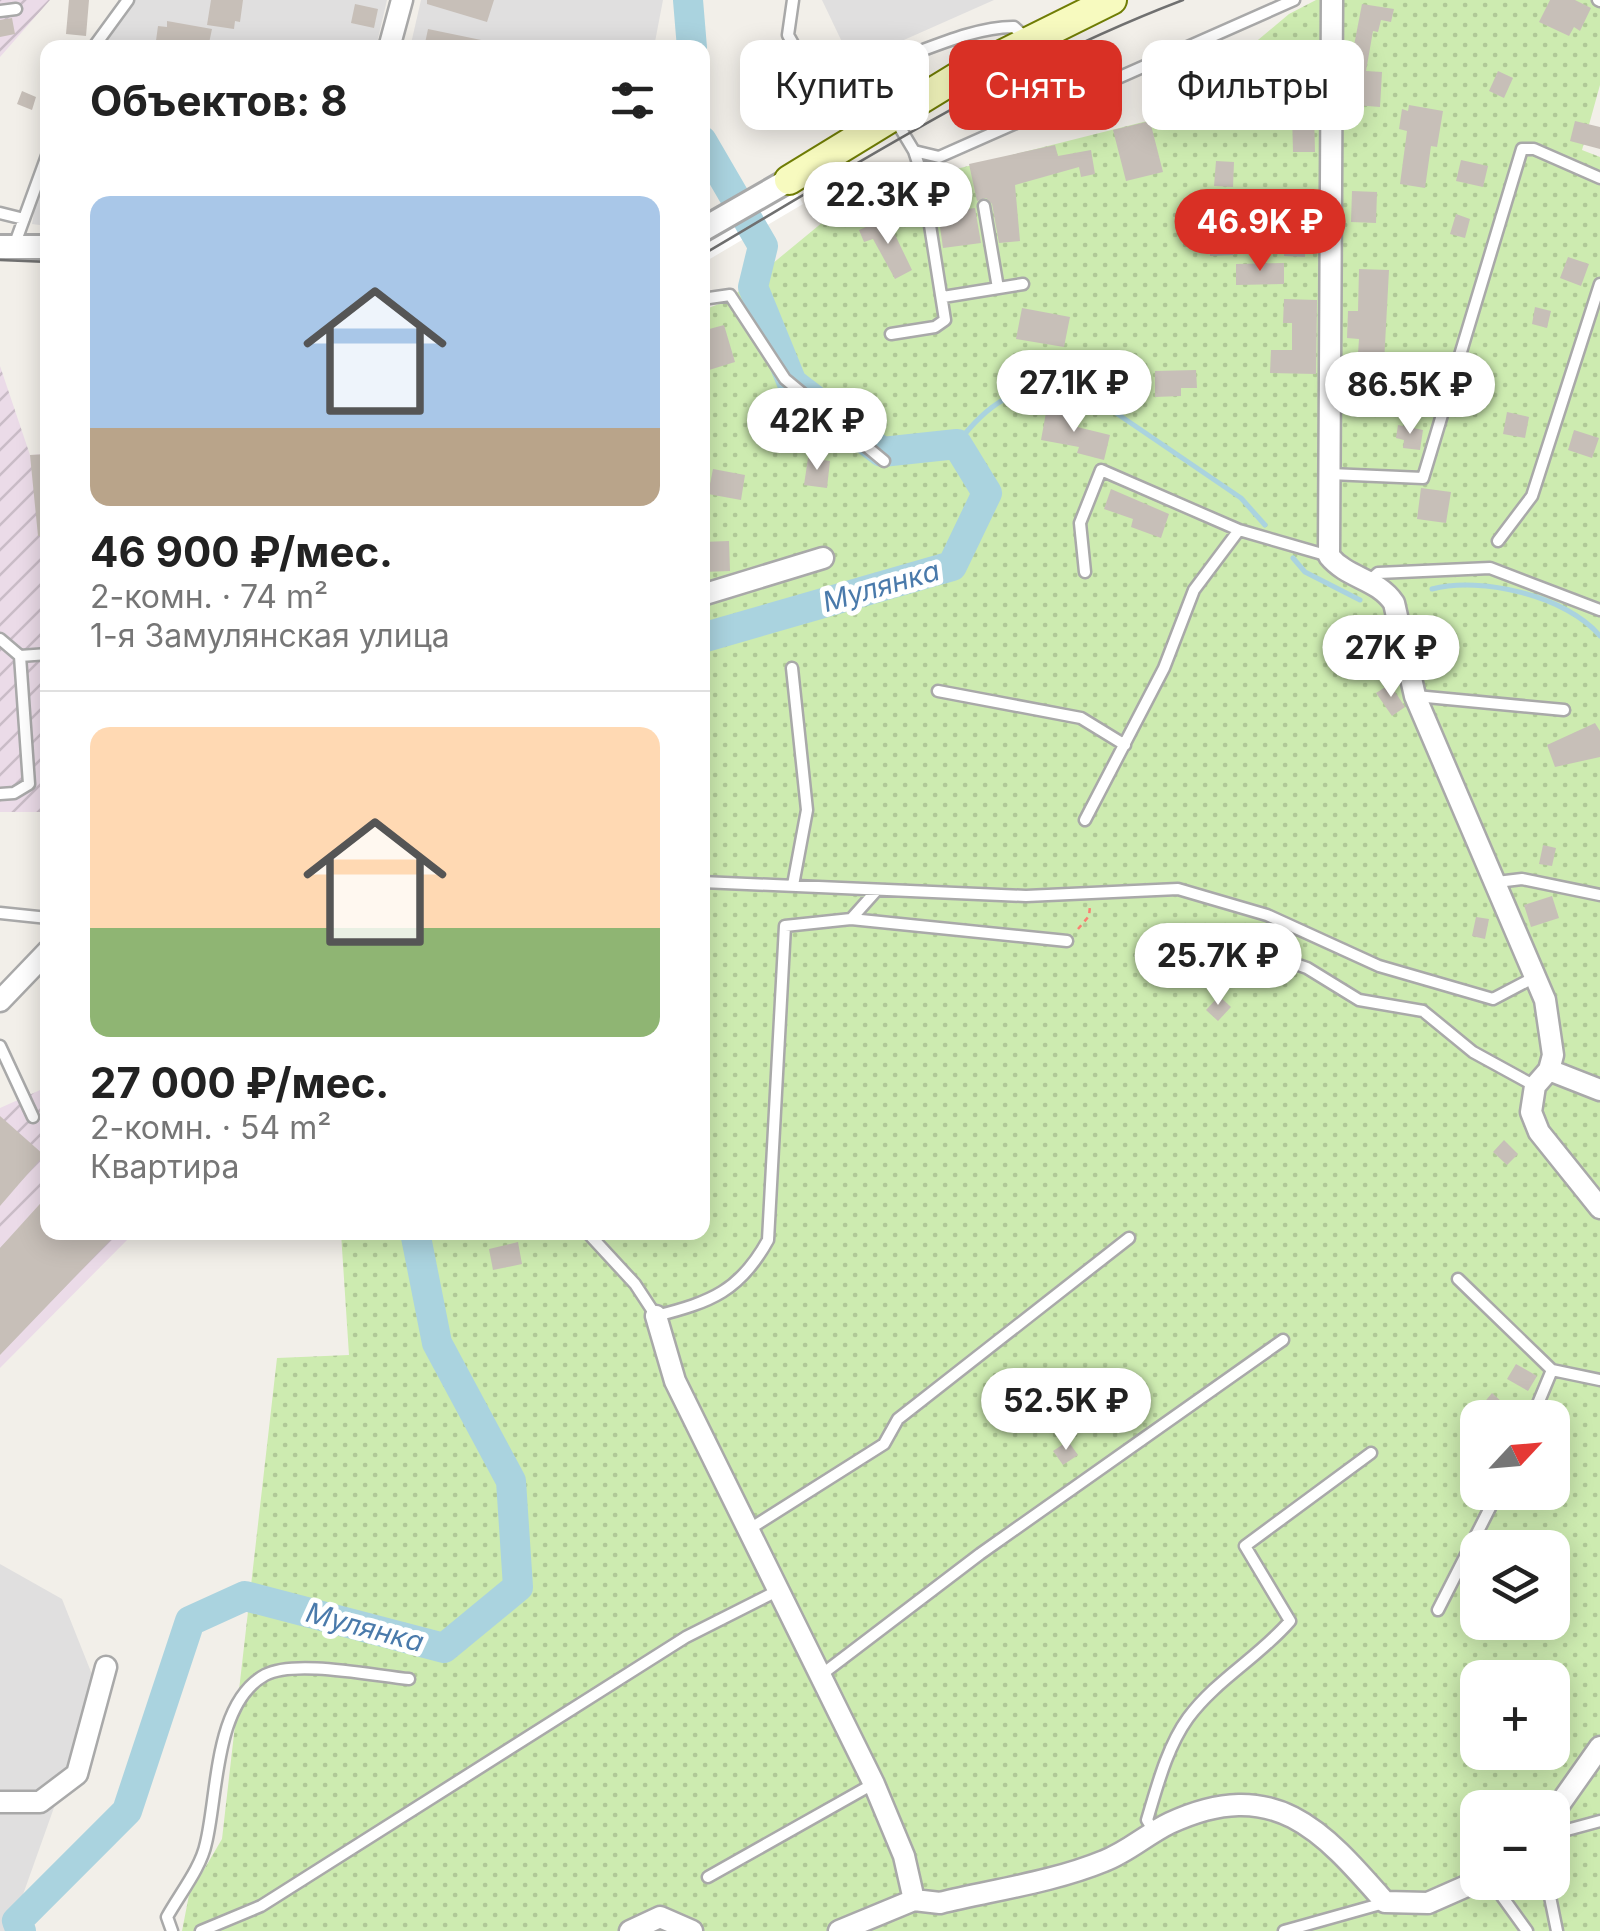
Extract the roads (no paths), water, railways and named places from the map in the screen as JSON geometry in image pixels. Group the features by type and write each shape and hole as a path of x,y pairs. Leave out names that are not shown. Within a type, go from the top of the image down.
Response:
{"main road":[{"path":"929,95 1027,38 1112,0"},
{"path":"789,180 869,130"}],"street":[{"path":"392,40 402,0"},
{"path":"1332,0 1329,556 1340,569 1370,580 1394,604 1416,696 1536,976 1552,1026 1542,1078 1530,1112 1539,1132 1600,1208"},
{"path":"710,225 789,180"},
{"path":"7,247 40,247"},
{"path":"710,593 823,558"},
{"path":"0,1001 40,959"},
{"path":"1542,1078 1600,1090"},
{"path":"656,1316 675,1381 874,1784 904,1856 914,1900"},
{"path":"0,1802 40,1802 76,1774 106,1667"},
{"path":"1569,1790 1600,1747"},
{"path":"839,1931 914,1900 940,1904 1100,1863 1155,1832 1202,1812 1240,1806 1284,1811 1314,1827 1340,1850 1385,1902 1428,1903 1460,1889"},
{"path":"630,1931 660,1917 692,1931"}],"lane":[{"path":"99,40 128,0"},
{"path":"794,0 788,36 810,74 824,79 872,68 990,27 1014,27 1027,38"},
{"path":"914,151 939,157 1294,0"},
{"path":"0,11 16,9"},
{"path":"892,334 945,320 922,174 901,130"},
{"path":"1330,474 1423,478 1522,149 1534,149 1600,178"},
{"path":"7,247 24,219 40,175"},
{"path":"984,206 998,288"},
{"path":"0,213 24,219"},
{"path":"942,297 1023,284"},
{"path":"1498,541 1532,496 1600,284"},
{"path":"710,296 730,295 785,379 884,461"},
{"path":"1085,572 1080,523 1101,470 1239,530 1329,556"},
{"path":"1085,820 1164,668 1194,590 1239,530"},
{"path":"1370,580 1378,573 1490,568 1600,610"},
{"path":"0,639 20,656 40,655"},
{"path":"0,794 14,793 29,784 20,656"},
{"path":"792,668 807,810 793,885"},
{"path":"938,691 1081,718 1125,745"},
{"path":"1416,696 1564,710"},
{"path":"1497,882 1522,879 1600,895"},
{"path":"710,882 1092,895 1144,888 1214,898 1267,916 1378,966 1493,999 1536,976"},
{"path":"851,919 876,890"},
{"path":"0,913 40,917"},
{"path":"594,1240 634,1284 656,1316 696,1306 750,1274 768,1240 785,926 851,919 1066,941"},
{"path":"1256,950 1308,968 1358,1000 1423,1011 1473,1052 1542,1078"},
{"path":"0,1046 33,1117"},
{"path":"746,1531 884,1444 898,1418 1130,1238"},
{"path":"1458,1278 1552,1370 1600,1380"},
{"path":"821,1675 980,1554 1282,1340"},
{"path":"1540,1400 1552,1370"},
{"path":"1155,1832 1147,1820 1162,1772 1187,1720 1226,1678 1261,1654 1290,1621 1244,1546 1371,1452"},
{"path":"1438,1610 1489,1510"},
{"path":"201,1931 261,1906 686,1637 776,1590"},
{"path":"172,1931 167,1917 206,1846 220,1752 242,1694 267,1673 306,1669 409,1679"},
{"path":"708,1877 874,1784"},
{"path":"1570,1829 1600,1821"},
{"path":"1505,1900 1527,1931"},
{"path":"1551,1900 1558,1931"},
{"path":"1284,1931 1385,1902"}],"waterway":[{"name":"Мулянка","path":"688,0 691,40"},
{"name":"Мулянка","path":"710,155 763,246 753,287 792,383 882,452 957,444 987,493 952,566 710,636"},
{"path":"957,444 980,417 1005,399 1033,388 1069,381 1241,498 1265,525"},
{"path":"1293,558 1305,572 1360,600"},
{"path":"1432,589 1474,585 1522,593 1567,610 1600,636"},
{"name":"Мулянка","path":"21,1931 17,1921 127,1811 190,1621 245,1596 444,1648 518,1587 511,1481 437,1343 417,1240"}],"tram line":[{"path":"710,250 997,85 1183,0"},
{"path":"0,260 40,262"}]}
